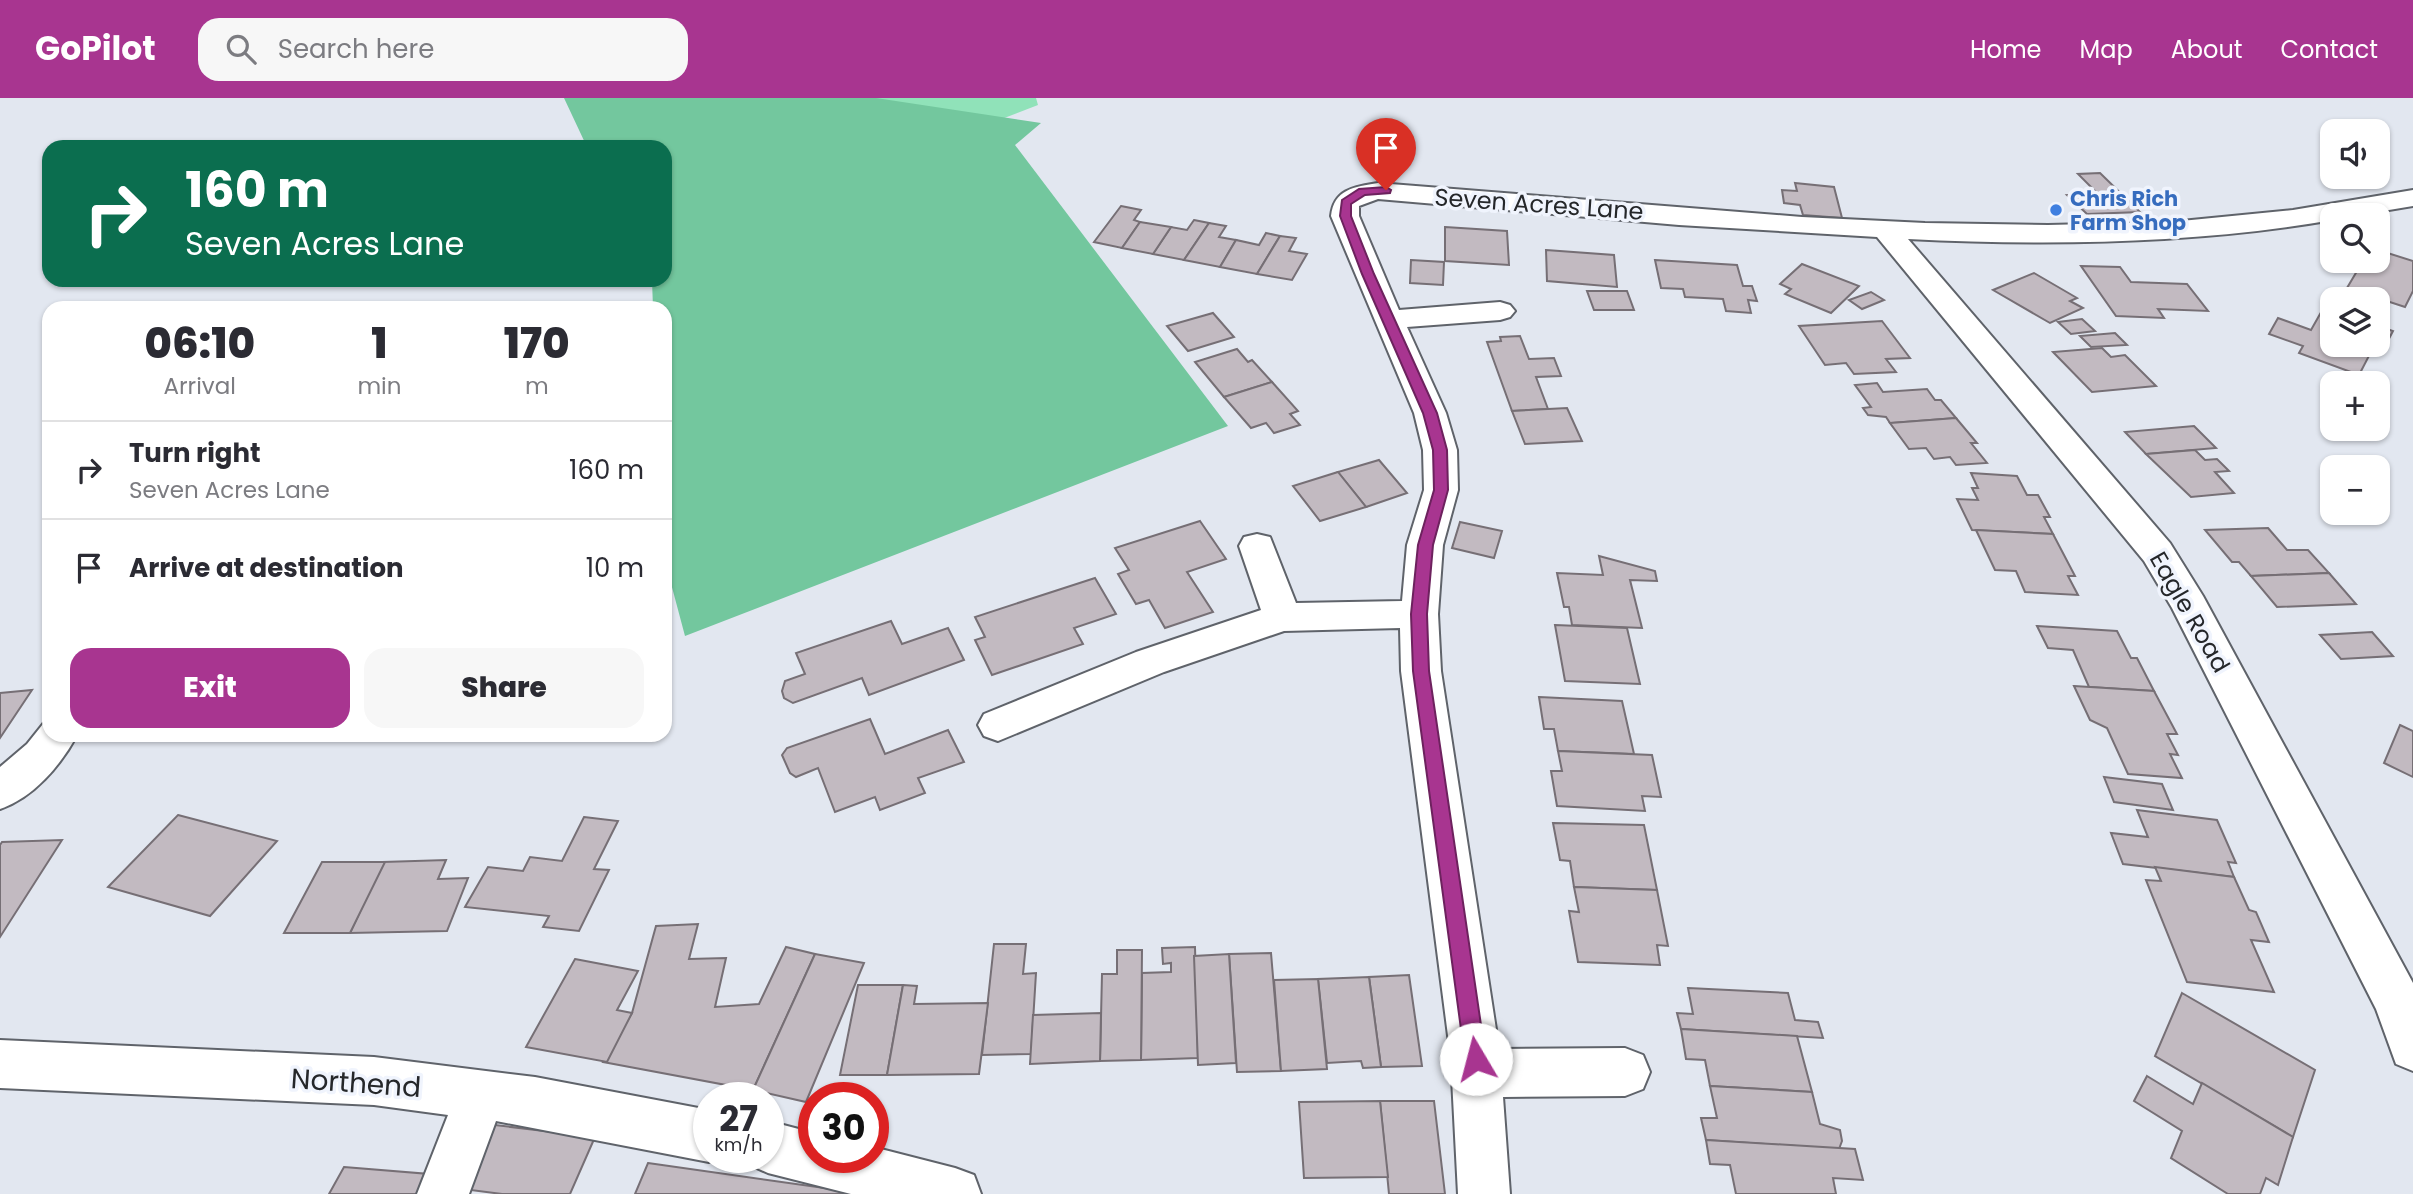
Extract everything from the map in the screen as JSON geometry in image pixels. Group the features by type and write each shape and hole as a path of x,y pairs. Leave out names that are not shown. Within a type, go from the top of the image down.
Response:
{"street":[{"name":"Seven Acres Lane","path":"1484,1194 1476,1073 1421,671 1419,614 1425,545 1441,490 1440,450 1430,413 1345,216 1346,202 1363,192 1386,190 1435,197 1885,230 2076,233 2266,223 2339,214 2413,198"},
{"name":"Eagle Road","path":"1885,230 2157,552 2202,629 2408,1018"},
{"path":"1388,320 1500,311"},
{"path":"1257,546 1282,617"},
{"path":"998,725 1150,662 1282,617 1419,614"},
{"path":"0,792 42,756 52,742"},
{"name":"Northend","path":"0,1064 374,1082 535,1102 693,1133"},
{"path":"1476,1073 1625,1072"},
{"path":"443,1194 481,1095"},
{"path":"784,1151 954,1194"}],"green space":[{"path":"564,98 876,98 1041,123 1015,145 1228,426 685,636 672,587 672,301 653,301 652,287 672,287 672,140 584,140"},
{"path":"866,98 1036,98 1038,105 999,120"}],"building":[{"path":"2100,173 2140,212 2087,214 2067,195 2097,193 2078,174"},
{"path":"1795,183 1834,187 1842,218 1803,215 1800,205 1784,203 1782,190 1797,191"},
{"path":"1121,206 1141,210 1134,220 1140,222 1122,248 1094,242"},
{"path":"1194,220 1209,223 1184,260 1153,254 1171,227 1187,230"},
{"path":"1140,222 1171,227 1153,254 1122,248"},
{"path":"1209,223 1226,226 1219,237 1236,240 1220,267 1184,260"},
{"path":"1445,227 1507,231 1509,265 1445,261"},
{"path":"1266,233 1280,236 1257,274 1220,267 1236,240 1259,245"},
{"path":"1280,236 1296,238 1289,251 1307,254 1292,280 1257,274"},
{"path":"1546,250 1614,255 1617,287 1547,281"},
{"path":"2390,254 2413,261 2413,291 2405,307 2390,302 2390,287 2348,287 2356,273 2390,273"},
{"path":"1411,260 1444,262 1443,285 1410,283"},
{"path":"1655,260 1737,265 1743,286 1752,286 1757,301 1748,300 1751,313 1726,311 1723,299 1685,297 1683,289 1661,288"},
{"path":"1802,264 1859,286 1831,313 1785,294 1791,289 1780,284"},
{"path":"2081,266 2120,267 2131,282 2187,284 2208,311 2158,309 2164,318 2116,316"},
{"path":"2034,273 2077,298 2070,301 2083,308 2050,323 1993,290"},
{"path":"1587,291 1627,291 1634,310 1594,310"},
{"path":"1871,292 1884,300 1862,309 1849,300"},
{"path":"1213,313 1234,337 1188,351 1167,326"},
{"path":"2320,314 2320,357 2368,357 2361,371 2348,371 2299,353 2303,346 2269,334 2278,318 2311,330"},
{"path":"2082,319 2095,331 2071,334 2058,322"},
{"path":"1882,321 1910,358 1886,359 1896,372 1854,374 1846,363 1825,365 1799,326"},
{"path":"2115,333 2127,345 2091,347 2080,336"},
{"path":"1520,336 1529,359 1554,358 1561,376 1536,377 1548,409 1512,411 1487,342 1501,341 1500,337"},
{"path":"2102,348 2111,357 2125,355 2156,386 2092,392 2053,352"},
{"path":"1237,349 1248,362 1252,360 1272,382 1224,397 1195,362"},
{"path":"1272,382 1298,411 1290,414 1300,425 1274,433 1266,423 1251,428 1224,397"},
{"path":"1877,383 1883,392 1927,389 1935,400 1941,400 1956,418 1890,423 1886,417 1868,415 1863,408 1871,407 1855,385"},
{"path":"1567,408 1582,441 1525,444 1512,411"},
{"path":"1956,418 1977,443 1971,443 1987,463 1956,465 1950,457 1934,459 1926,448 1909,449 1890,423"},
{"path":"2194,426 2216,448 2146,454 2125,432"},
{"path":"2195,450 2205,460 2217,459 2229,471 2215,472 2234,493 2191,497 2146,454"},
{"path":"1379,460 1407,493 1366,507 1338,472"},
{"path":"1338,472 1366,507 1320,521 1293,486"},
{"path":"1971,473 2017,476 2027,495 2038,495 2050,517 2044,517 2053,534 1972,530 1957,499 1978,500 1972,488 1978,488"},
{"path":"1200,521 1226,559 1187,572 1213,612 1165,628 1149,600 1136,604 1118,574 1129,570 1115,548"},
{"path":"1460,522 1502,531 1494,558 1452,548"},
{"path":"2268,528 2287,550 2308,550 2329,573 2251,576 2239,562 2232,562 2205,530"},
{"path":"1976,530 2053,534 2075,576 2068,576 2078,595 2025,592 2016,571 1995,570"},
{"path":"1599,556 1655,571 1657,581 1630,580 1642,628 1572,625 1569,607 1564,607 1557,573 1603,575"},
{"path":"2329,573 2356,604 2277,607 2251,576"},
{"path":"1095,578 1116,614 1074,628 1083,644 992,675 975,640 985,637 975,617"},
{"path":"891,621 902,644 948,628 964,660 869,695 862,678 793,703 784,698 782,691 785,681 805,674 796,653"},
{"path":"1555,625 1627,628 1640,684 1565,681"},
{"path":"2037,626 2117,631 2131,658 2137,658 2154,691 2089,687 2073,650 2048,648"},
{"path":"2372,632 2393,656 2341,659 2320,635"},
{"path":"2074,686 2154,691 2177,734 2167,734 2178,755 2170,754 2182,778 2128,774 2107,728 2090,720"},
{"path":"32,690 0,738 0,693"},
{"path":"1539,697 1622,701 1634,754 1558,751 1554,729 1544,729"},
{"path":"870,719 885,754 948,730 964,762 918,778 925,793 880,810 875,797 835,812 818,768 796,777 790,773 782,755 787,748"},
{"path":"2400,725 2413,731 2413,777 2384,763"},
{"path":"1558,751 1652,755 1661,797 1642,796 1645,811 1557,806 1551,771 1562,771"},
{"path":"2104,777 2162,784 2173,810 2114,802"},
{"path":"2137,810 2217,820 2236,863 2228,862 2234,877 2123,864 2111,833 2148,837"},
{"path":"178,815 277,841 210,916 108,887"},
{"path":"584,817 618,821 594,869 609,870 579,931 543,927 549,916 465,907 488,867 523,871 530,857 562,861"},
{"path":"1553,823 1644,825 1657,890 1574,887 1570,861 1560,860"},
{"path":"62,840 0,937 0,845 2,842"},
{"path":"446,860 438,879 468,878 447,931 350,933 383,862"},
{"path":"322,862 385,862 350,933 284,933"},
{"path":"2155,867 2234,877 2249,910 2256,912 2269,942 2251,940 2274,992 2187,982 2146,880 2161,881"},
{"path":"1574,887 1657,890 1668,946 1657,945 1660,965 1578,962 1569,911 1579,912"},
{"path":"698,924 689,959 726,958 715,1007 759,1004 786,947 815,954 757,1082 710,1082 603,1062 632,1013 656,926"},
{"path":"994,944 1026,944 1023,974 1036,973 1031,1054 982,1055"},
{"path":"1195,947 1198,1058 1141,1060 1142,973 1171,972 1171,963 1163,964 1162,948"},
{"path":"1117,950 1142,950 1141,1060 1100,1061 1102,974 1117,974"},
{"path":"1271,953 1281,1071 1237,1072 1229,954"},
{"path":"815,954 864,963 814,1082 798,1082 798,1100 784,1097 784,1082 757,1082"},
{"path":"1229,954 1236,1063 1198,1065 1194,956"},
{"path":"575,959 638,971 617,1010 632,1013 607,1062 526,1047"},
{"path":"1409,975 1422,1066 1381,1067 1369,977"},
{"path":"1369,977 1381,1067 1363,1068 1361,1061 1327,1063 1318,979"},
{"path":"1318,979 1327,1069 1281,1071 1274,980"},
{"path":"858,985 903,985 887,1075 840,1075"},
{"path":"903,985 917,986 914,1004 988,1003 979,1074 887,1075"},
{"path":"1688,988 1788,993 1795,1020 1818,1022 1823,1038 1681,1029 1677,1013 1693,1014"},
{"path":"2182,993 2315,1070 2293,1137 2155,1056"},
{"path":"1101,1013 1100,1061 1030,1064 1033,1015"},
{"path":"1681,1029 1797,1036 1812,1092 1710,1086 1705,1060 1686,1059"},
{"path":"2147,1076 2193,1104 2202,1083 2293,1137 2278,1185 2266,1178 2260,1194 2228,1194 2171,1158 2182,1131 2134,1101"},
{"path":"1710,1086 1812,1092 1820,1124 1840,1130 1842,1141 1839,1149 1706,1140 1701,1118 1717,1118"},
{"path":"1380,1101 1434,1101 1445,1194 1389,1194"},
{"path":"1380,1101 1388,1177 1304,1178 1299,1102"},
{"path":"486,1124 595,1137 570,1194 502,1194 455,1188"},
{"path":"1706,1140 1855,1149 1863,1180 1833,1178 1836,1194 1736,1194 1730,1165 1710,1164"},
{"path":"648,1163 693,1169 693,1173 719,1173 867,1194 635,1194"},
{"path":"344,1167 429,1174 420,1194 329,1194"}],"place":[{"name":"Chris Rich Farm Shop","path":"2056,210"}],"route":[{"path":"1386,190 1363,192 1346,202 1345,216 1430,413 1440,450 1441,490 1425,545 1419,614 1421,671 1476,1059"}]}
